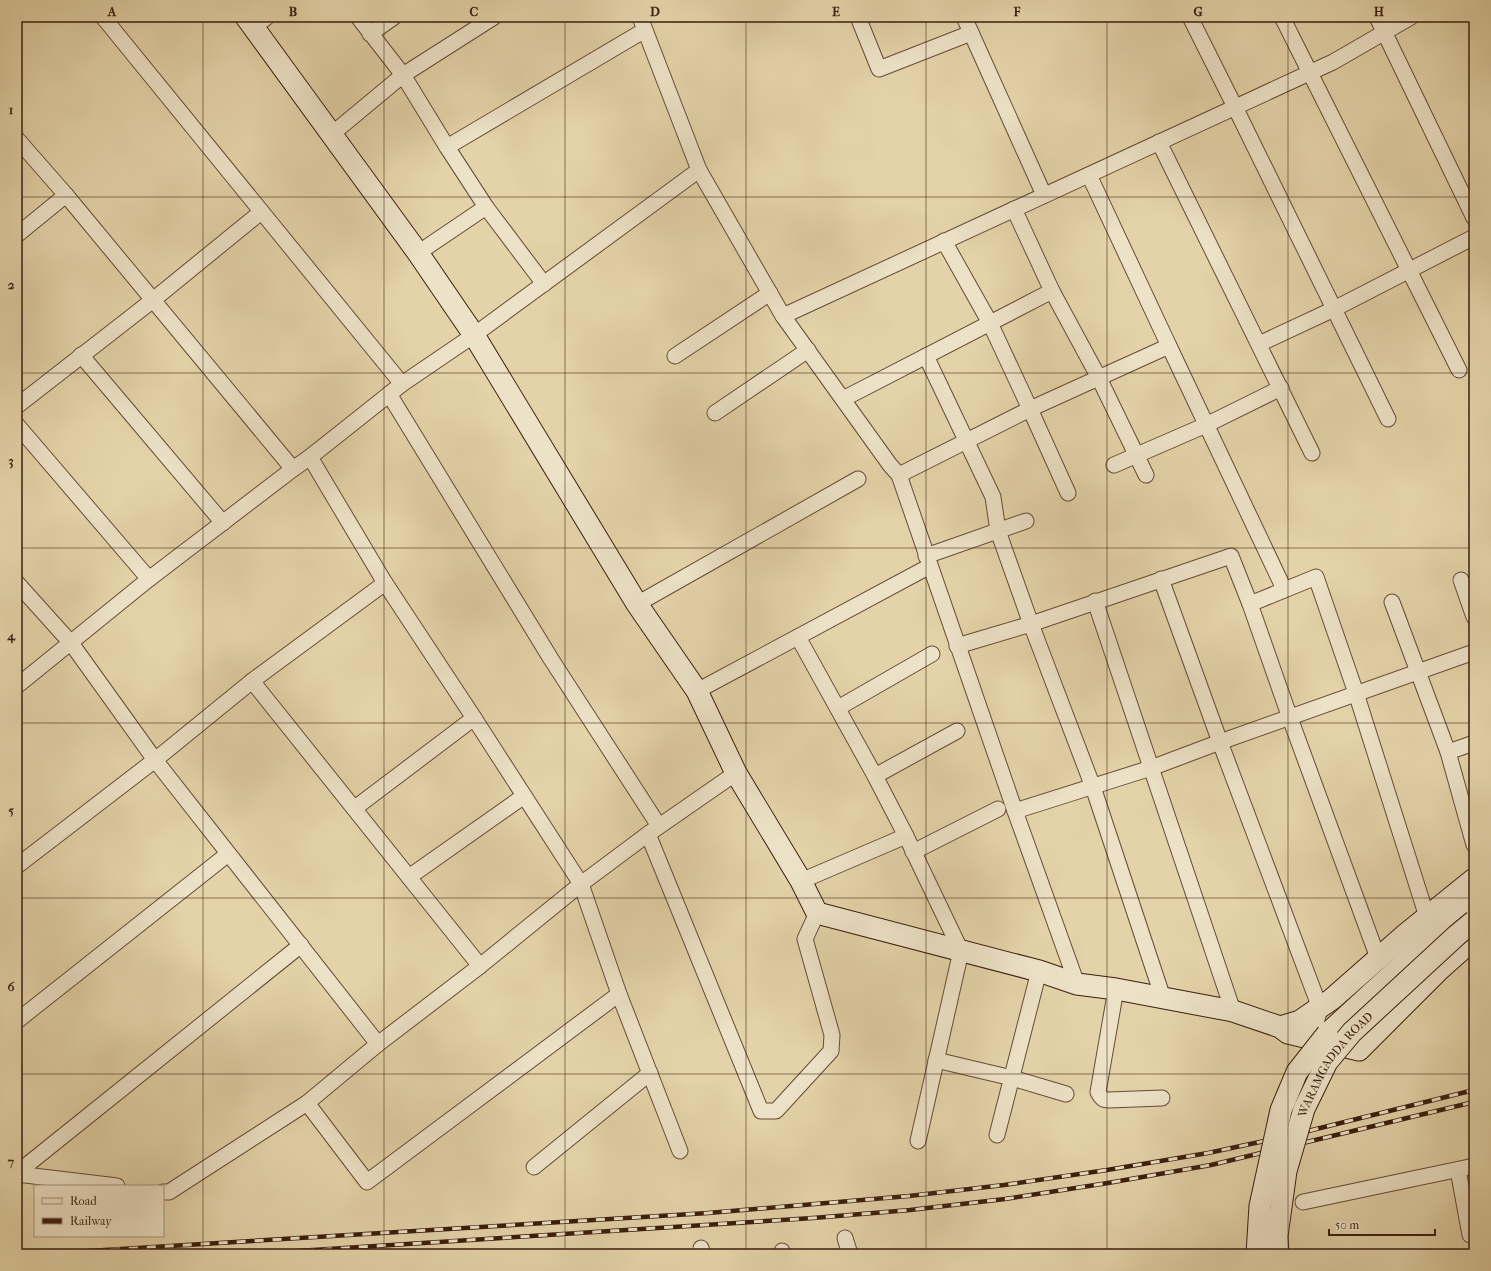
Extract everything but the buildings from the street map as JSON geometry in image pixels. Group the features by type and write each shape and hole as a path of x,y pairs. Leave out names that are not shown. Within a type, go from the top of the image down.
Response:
{"street":[{"path":"103,17 402,384"},
{"path":"358,17 403,75 486,208 544,284"},
{"path":"370,34 394,17"},
{"path":"332,134 403,75 494,17"},
{"path":"858,17 879,69 971,33"},
{"path":"964,17 1044,195"},
{"path":"1190,17 1388,419"},
{"path":"1282,17 1459,370"},
{"path":"1377,17 1474,218"},
{"path":"783,316 1333,62 1411,17"},
{"path":"256,20 332,134 418,253 474,335 637,604 697,691 736,773 801,881 817,913 1039,971 1077,984 1116,989 1233,1011 1280,1027 1288,1033 1359,1050 1438,972 1474,939"},
{"path":"447,147 643,24 699,170 783,316 890,465 899,475 1015,812 1077,984"},
{"path":"17,139 66,195 293,469"},
{"path":"1159,142 1312,453"},
{"path":"17,686 149,579 310,457 402,384 474,335 699,170"},
{"path":"1089,175 1168,346 1284,589"},
{"path":"17,235 66,195"},
{"path":"418,253 486,208"},
{"path":"1014,209 1052,291 1099,378 1146,475"},
{"path":"17,406 153,300 261,212"},
{"path":"1259,344 1334,309 1474,236"},
{"path":"944,241 990,323 1068,493"},
{"path":"843,399 1052,291"},
{"path":"675,356 770,293"},
{"path":"899,475 1030,409 1168,346"},
{"path":"715,413 808,350"},
{"path":"81,355 223,523"},
{"path":"926,356 993,497 998,531 1031,624 1093,787 1163,998"},
{"path":"1114,466 1206,425 1281,388"},
{"path":"389,394 551,659 653,830 761,1111 776,1111 831,1051 832,1035 806,939 817,913"},
{"path":"17,425 149,579"},
{"path":"310,457 385,583 581,884 619,994 680,1151"},
{"path":"637,604 858,479"},
{"path":"697,691 798,637 928,561 998,531 1026,521"},
{"path":"957,646 1031,624 1231,556 1250,604 1378,958"},
{"path":"1250,604 1316,577 1356,693 1426,917"},
{"path":"1161,579 1220,742 1320,1008 1312,1039"},
{"path":"1461,580 1474,617"},
{"path":"17,866 155,760 252,681 385,583"},
{"path":"17,584 71,643 155,760 378,1044"},
{"path":"1095,601 1233,1011"},
{"path":"1392,602 1448,752 1474,845"},
{"path":"798,637 875,776 906,836 961,951 918,1141"},
{"path":"1015,812 1151,768 1356,693 1474,652"},
{"path":"838,708 932,654"},
{"path":"252,681 480,966"},
{"path":"354,808 474,718"},
{"path":"875,776 957,731"},
{"path":"1448,752 1474,743"},
{"path":"164,1192 169,1192 308,1103 378,1044 480,966 581,884 653,830 736,773"},
{"path":"409,877 524,796"},
{"path":"913,852 998,809"},
{"path":"801,881 906,836"},
{"path":"17,1020 228,854"},
{"path":"1280,1027 1300,1021 1332,999 1426,917 1474,879"},
{"path":"1257,1254 1260,1206 1281,1110 1297,1072 1327,1034 1474,899"},
{"name":"WARAMGADDA ROAD","path":"1278,1254 1277,1236 1286,1171 1304,1109 1327,1062 1352,1032 1474,920"},
{"path":"17,1173 301,945"},
{"path":"998,1135 1039,971"},
{"path":"1116,989 1098,1092 1100,1097 1104,1100 1162,1098"},
{"path":"308,1103 367,1182 619,994"},
{"path":"936,1060 1012,1078 1066,1094"},
{"path":"534,1167 650,1073"},
{"path":"1303,1202 1474,1166"},
{"path":"1458,1170 1470,1235 1474,1235"},
{"path":"17,1173 109,1185"},
{"path":"845,1238 850,1254"}],"railway":[{"path":"39,1254 708,1213 909,1196 1004,1185 1208,1153 1288,1136 1474,1090"},
{"path":"251,1254 813,1218 910,1210 1005,1199 1211,1165 1474,1102"}]}
